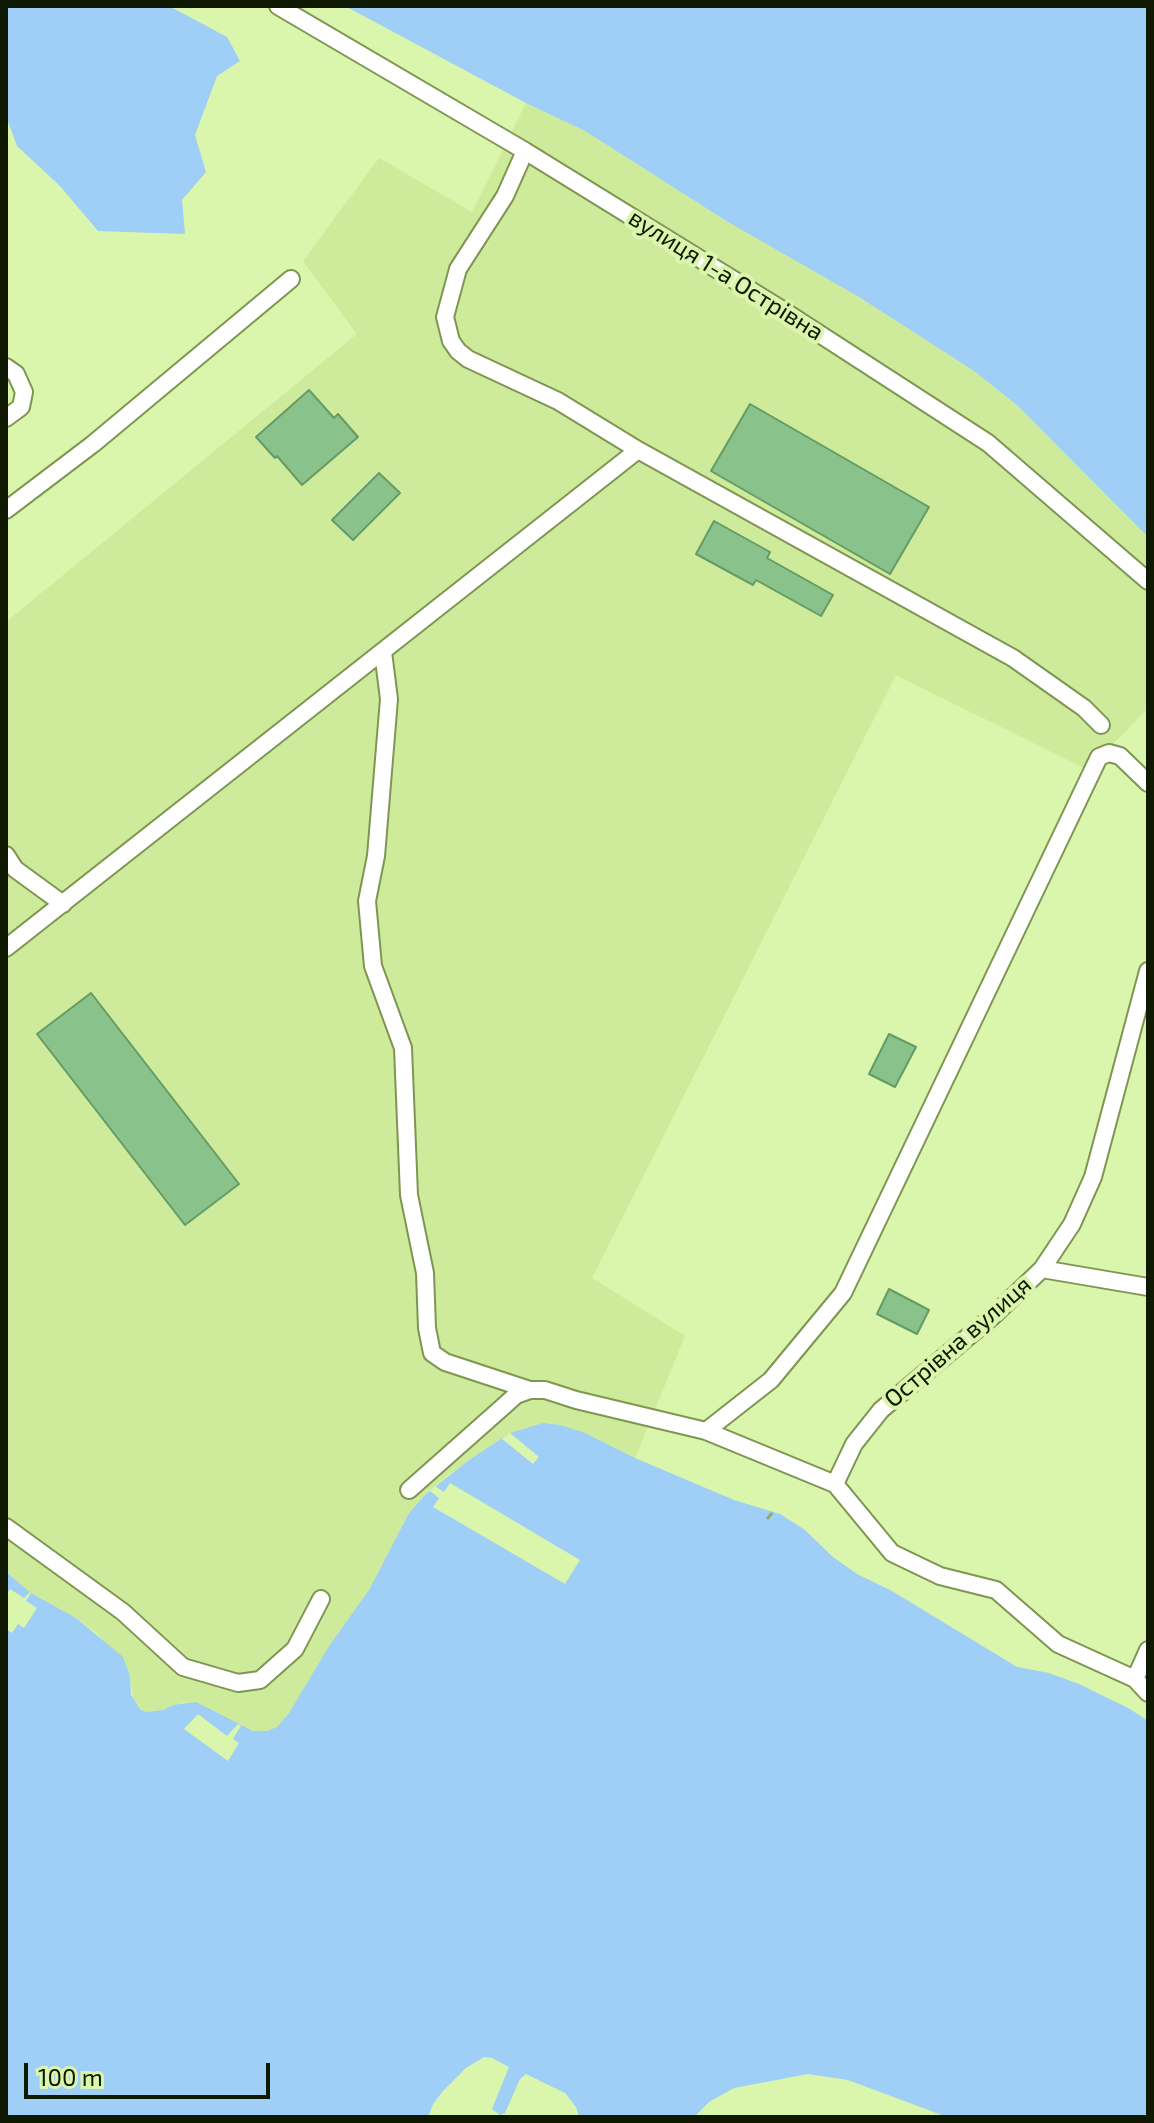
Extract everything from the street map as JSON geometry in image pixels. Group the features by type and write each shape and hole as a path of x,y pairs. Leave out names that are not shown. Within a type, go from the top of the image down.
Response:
{"street":[{"name":"вулиця 1-а Острівна","path":"278,6 525,151 781,309 988,443 1148,581"},
{"path":"525,151 505,196 458,269 445,317 446,329 458,351 468,359 558,401 638,450 1013,658 1084,708 1101,725"},
{"path":"6,510 93,444 291,279"},
{"path":"6,367 16,374 24,392 21,407 6,418"},
{"path":"6,948 638,450"},
{"path":"383,652 389,699 376,856 367,901 373,966 403,1048 409,1195 425,1273 427,1328 432,1353 445,1362 530,1390 545,1390 706,1431 835,1484 892,1553 940,1576 996,1590 1058,1644 1135,1679 1148,1693"},
{"path":"706,1431 771,1380 843,1293 1099,757 1109,753 1120,756 1148,783"},
{"path":"6,855 15,869 63,904"},
{"name":"Острівна вулиця","path":"835,1484 854,1444 881,1410 994,1315 1042,1269 1072,1224 1093,1177 1148,971"},
{"path":"1042,1269 1148,1287"},
{"path":"409,1490 516,1395 530,1390"},
{"path":"6,1527 123,1612 183,1667 238,1683 260,1680 295,1649 321,1599"},
{"path":"1135,1679 1148,1650"}],"path":[{"path":"767,1519 773,1512"}],"shaded area":[{"path":"526,103 585,131 728,222 859,297 974,371 1018,406 1148,537 1148,708 1088,770 896,675 592,1278 685,1336 635,1458 583,1432 510,1433 448,1475 409,1513 369,1590 277,1727 253,1731 184,1702 146,1712 134,1704 130,1676 97,1633 31,1593 6,1572 6,635 9,632 6,622 357,334 303,261 379,158 472,212"}],"water":[{"path":"6,6 169,6 227,37 240,61 217,76 195,135 206,172 182,200 185,234 98,231 60,186 17,146 6,116"},
{"path":"345,6 1148,6 1148,537 1018,406 974,371 859,297 728,222 585,131 526,103"},
{"path":"543,1423 583,1432 734,1500 780,1514 805,1530 833,1557 857,1574 892,1591 1017,1667 1049,1673 1079,1684 1148,1721 1148,2117 947,2117 848,2080 808,2074 734,2088 709,2102 694,2117 579,2117 576,2107 565,2093 526,2074 520,2079 505,2113 500,2115 492,2109 509,2067 484,2057 466,2068 443,2091 428,2117 6,2117 6,1572 31,1593 76,1618 123,1657 130,1676 131,1695 140,1709 146,1712 163,1710 173,1705 196,1702 253,1731 267,1731 277,1727 289,1713 329,1646 369,1590 409,1513 426,1494 510,1433"}],"pier":[{"path":"510,1433 539,1457 533,1464 502,1439"},
{"path":"450,1483 580,1560 565,1584 433,1507 439,1498 430,1491 435,1486 444,1492"},
{"path":"10,1589 24,1598 30,1592 26,1601 37,1608 24,1628 18,1624 12,1633 6,1629 6,1595"},
{"path":"198,1714 227,1736 238,1724 241,1726 233,1739 239,1743 228,1761 184,1729"}],"building":[{"path":"309,390 334,418 338,414 358,437 302,485 256,437"},
{"path":"750,404 929,507 890,574 711,471"},
{"path":"379,473 400,493 353,540 332,520"},
{"path":"714,521 770,552 767,558 833,595 821,616 756,580 753,585 696,554"},
{"path":"91,993 239,1184 185,1225 37,1034"},
{"path":"889,1034 916,1047 895,1087 869,1074"},
{"path":"889,1289 929,1310 917,1334 877,1314"}]}
